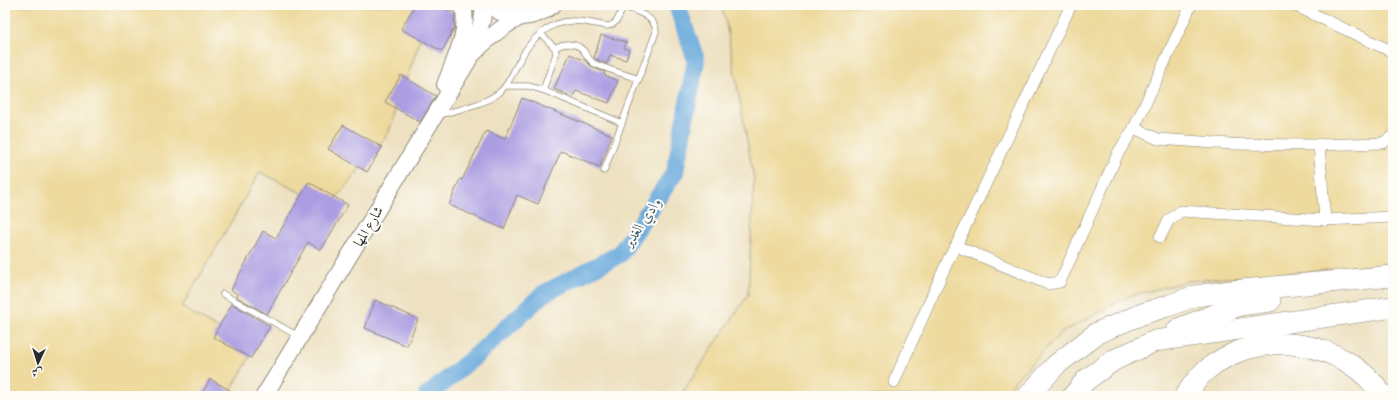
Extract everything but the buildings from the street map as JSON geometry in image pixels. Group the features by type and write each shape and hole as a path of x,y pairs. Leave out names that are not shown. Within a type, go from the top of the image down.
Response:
{"highway":[{"path":"1028,396 1056,365 1097,333 1170,304 1195,296 1231,291 1393,276"},
{"path":"1072,396 1086,380 1114,360 1155,341 1169,332 1240,305 1393,282"},
{"path":"1155,341 1393,307"},
{"path":"1185,396 1204,372 1221,360 1235,353 1268,344 1285,344 1316,348 1339,357 1371,381 1383,396"}],"street":[{"path":"434,117 461,40 465,20 463,5"},
{"name":"شارع المها","path":"471,56 484,9 483,5"},
{"path":"490,5 499,12 519,18 536,15 547,10 553,5"},
{"path":"894,382 949,258 1071,5"},
{"path":"956,246 1048,284 1060,282 1118,153 1134,128 1191,5"},
{"path":"1294,5 1393,52"},
{"name":"شارع المها","path":"264,396 471,56 506,24 519,18"},
{"path":"1134,128 1158,139 1231,144 1383,143 1393,136"},
{"path":"1319,144 1325,220"},
{"path":"1160,237 1169,220 1181,211 1325,220 1393,217"}],"lane":[{"path":"434,117 486,100 496,95 506,86 529,45 548,28 570,21 607,26 613,25 616,23 621,6 648,17 656,27 655,36 604,171"},
{"path":"541,34 555,48 555,57 543,90"},
{"path":"555,48 564,44 580,47 594,64 639,79"},
{"path":"506,86 528,86 543,90 622,123"},
{"path":"223,294 300,337"}],"sand":[{"path":"5,5 415,5 424,28 388,134 329,207 260,172 182,307 254,350 228,396 5,396"},
{"path":"721,5 1393,5 1393,263 1353,268 1189,281 1129,296 1061,333 1015,380 1006,396 680,396 748,295 754,179 725,18"}],"waterway":[{"name":"وادي الغدير","path":"427,396 479,353 543,294 620,254 675,172 696,60 677,5"}]}
